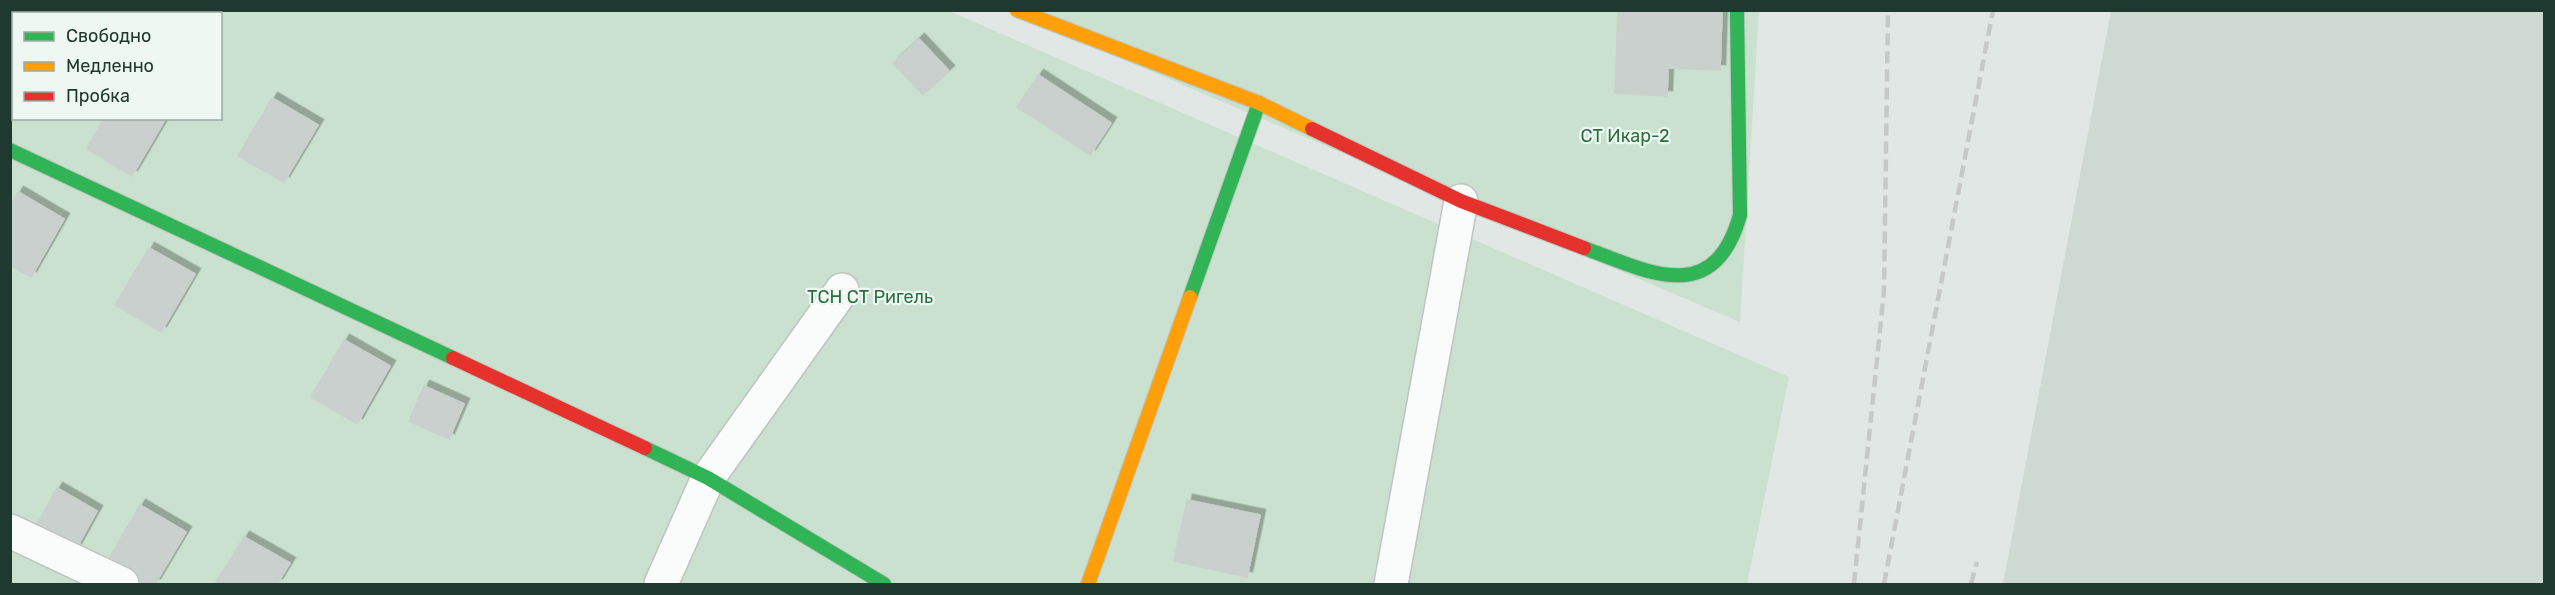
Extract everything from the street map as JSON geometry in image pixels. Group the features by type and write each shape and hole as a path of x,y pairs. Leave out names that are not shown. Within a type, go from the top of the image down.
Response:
{"street":[{"path":"1017,10 1259,103 1461,201 1654,274 1674,277 1693,274 1712,266 1726,253 1736,235 1740,215 1737,10"},
{"path":"1088,585 1259,103"},
{"path":"10,150 708,478 884,585"},
{"path":"1391,585 1461,201"},
{"path":"661,585 708,478 842,290"},
{"path":"10,531 122,585"}],"shaded area":[{"path":"2111,11 2544,11 2544,584 2003,584"}],"green space":[{"name":"ТСН СТ Ригель","path":"10,11 949,11 1789,377 1747,584 11,584"},
{"name":"СТ Икар-2","path":"1009,11 1759,11 1740,322"}],"building":[{"path":"1618,10 1722,10 1720,70 1668,68 1667,96 1615,93"},
{"path":"919,39 949,71 923,95 893,63"},
{"path":"1038,75 1111,123 1090,155 1017,107"},
{"path":"272,98 318,125 284,182 238,156"},
{"path":"103,120 165,120 132,176 87,149"},
{"path":"18,192 64,219 31,277 10,265 10,206"},
{"path":"149,248 195,274 161,332 115,305"},
{"path":"344,340 390,366 357,424 311,397"},
{"path":"424,386 464,404 449,439 409,421"},
{"path":"57,488 97,511 76,549 36,526"},
{"path":"1187,500 1260,515 1247,577 1174,561"},
{"path":"140,505 186,532 155,584 145,584 107,562"},
{"path":"244,537 290,563 277,584 215,584"}],"railway":[{"path":"1854,584 1884,291 1888,10"},
{"path":"1884,584 1993,10"},
{"path":"1971,584 1977,562"}],"traffic: fast":[{"path":"1584,248 1655,273 1677,275 1696,273 1714,263 1728,244 1740,215 1737,10"},
{"path":"1190,297 1259,103"},
{"path":"10,150 453,358"},
{"path":"645,448 708,478 884,584"}],"traffic: slow":[{"path":"1017,10 1259,103 1312,129"},
{"path":"1088,584 1190,297"}],"traffic: jam":[{"path":"1312,129 1461,201 1584,248"},
{"path":"453,358 645,448"}]}
